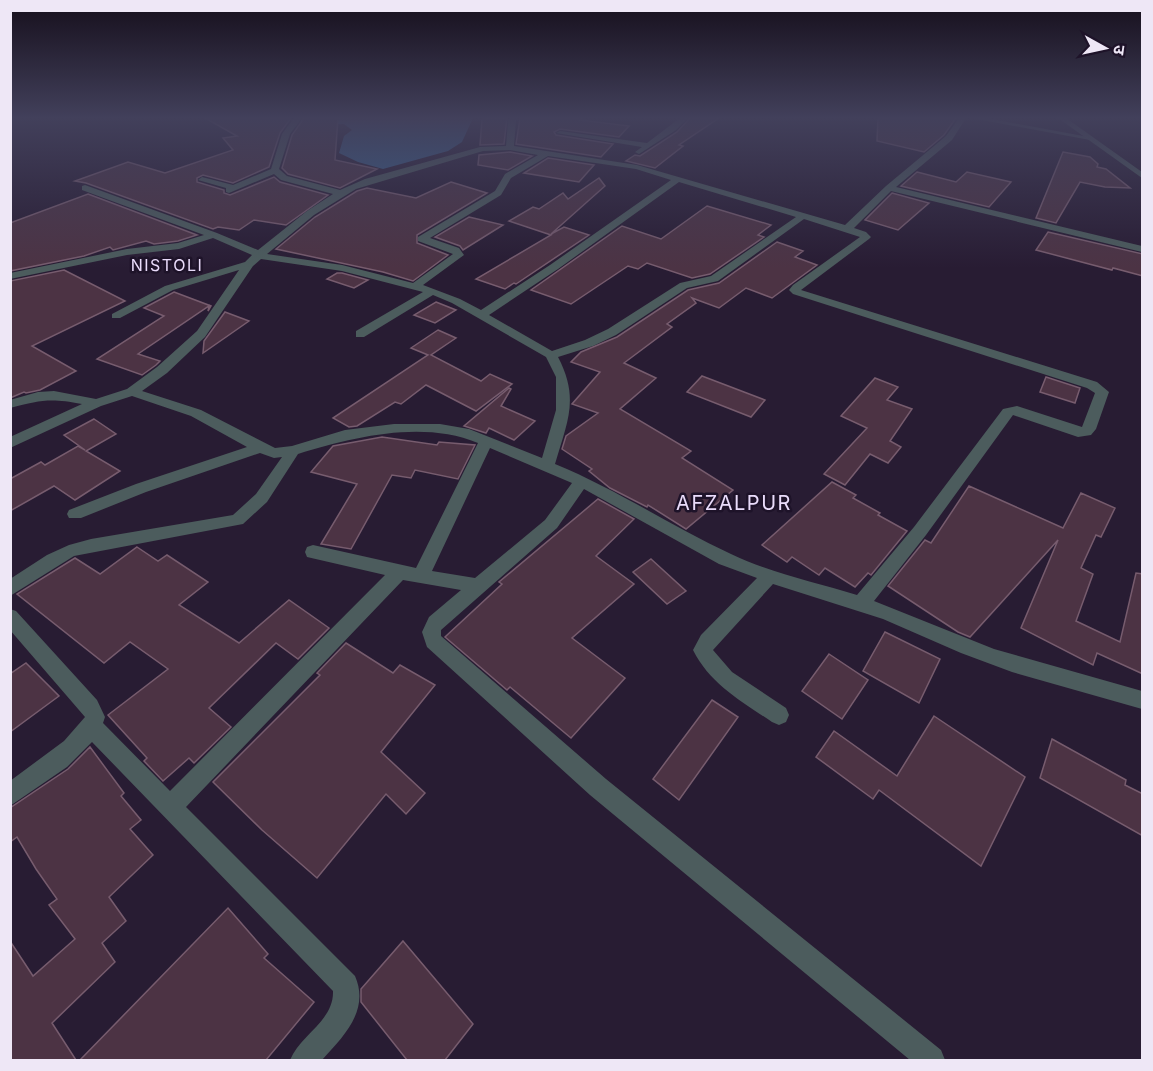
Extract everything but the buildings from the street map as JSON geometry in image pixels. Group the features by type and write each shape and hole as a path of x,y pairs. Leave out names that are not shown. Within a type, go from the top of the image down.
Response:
{"street":[{"path":"10,443 96,403 132,392 162,370 201,334 254,259 340,193 368,181 415,168"},
{"path":"414,287 459,255 455,250 422,239 498,193 508,176 522,168"},
{"path":"639,168 847,229 866,237 797,287 797,292 1092,385 1102,392 1086,432 1070,429 1017,410 1008,412 920,531 861,604"},
{"path":"847,229 913,168"},
{"path":"202,180 232,189 274,170 284,178 340,193"},
{"path":"481,315 554,267 678,179"},
{"path":"85,188 253,250 254,259"},
{"path":"889,188 1143,249"},
{"path":"551,355 590,343 612,333 684,285 714,279 803,216"},
{"path":"10,276 127,252 179,246 214,235"},
{"path":"116,316 170,288 254,259 334,266 432,291 481,315 551,355 562,376 563,410 547,465"},
{"path":"360,334 432,291"},
{"path":"132,392 196,413 260,448 274,453 293,451 345,435 394,429 440,429 464,432 582,481 725,559 770,576 892,614 992,657 1143,700"},
{"path":"10,404 38,396 54,395 96,403"},
{"path":"421,576 487,440"},
{"path":"75,514 141,488 260,448"},
{"path":"10,589 53,560 80,548 237,520 251,513 293,451"},
{"path":"582,481 551,524 432,627 430,633 434,641 598,788 931,1060"},
{"path":"313,552 399,572 478,586"},
{"path":"171,806 399,572"},
{"path":"770,576 708,641 703,650 707,660 716,671 779,715"},
{"path":"10,616 90,707 95,717 93,728 81,741 10,795"},
{"path":"93,728 346,985 347,1004 337,1024 304,1060"}],"district":[{"name":"NISTOLI","path":"167,265"},
{"name":"AFZALPUR","path":"734,503"}]}
